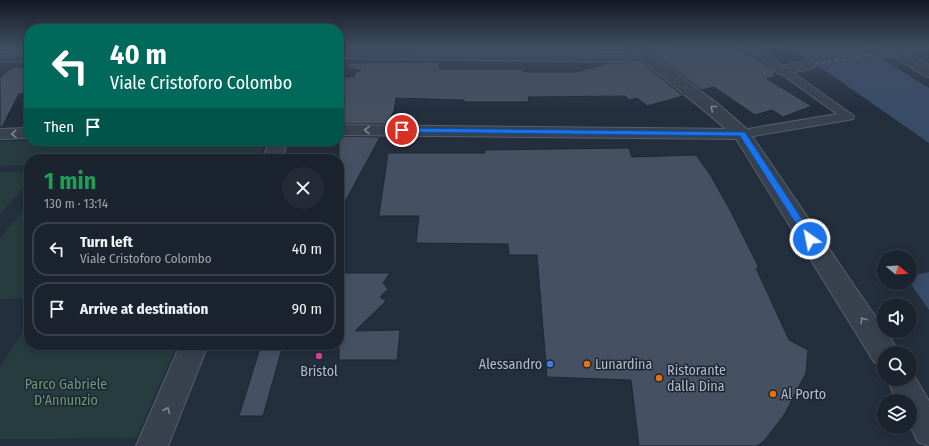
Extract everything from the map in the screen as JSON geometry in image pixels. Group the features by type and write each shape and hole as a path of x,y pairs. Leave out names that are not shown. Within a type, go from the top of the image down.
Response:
{"street":[{"path":"658,67 712,108 742,134 879,346"},
{"path":"783,70 799,67"},
{"path":"919,67 929,72"},
{"path":"344,130 742,134"},
{"path":"0,134 24,133"},
{"path":"152,446 192,350"},
{"path":"904,386 929,431"}],"lane":[{"path":"742,134 848,116 778,67"}],"green space":[{"path":"0,141 24,141 24,146 264,146 260,154 24,154 24,165 0,166"},
{"path":"0,172 24,172 24,187 0,214"},
{"path":"24,210 24,298 0,299 0,238"},
{"name":"Parco Gabriele D'Annunzio","path":"24,330 24,350 175,350 136,438 0,439 0,366"}],"water":[{"path":"820,67 895,67 929,88 929,143"},
{"path":"929,272 929,310 915,290 917,290 917,275"}],"building":[{"path":"13,67 24,67 24,94 19,94 2,127 0,128 0,77"},
{"path":"348,67 439,67 439,69 523,69 524,72 576,72 595,67 648,67 683,96 647,106 637,98 629,100 625,96 528,97 529,102 464,102 464,100 396,98 394,111 387,124 344,124 344,77 354,77 356,72 361,71"},
{"path":"671,67 769,67 774,70 775,73 773,74 777,76 767,79 812,106 783,117 772,110 755,115 714,87 702,90"},
{"path":"344,136 380,137 344,204 344,154 339,154 339,146 344,146"},
{"path":"629,148 632,157 696,155 711,176 731,212 759,268 756,268 789,340 808,350 806,373 784,415 764,441 757,446 639,446 631,380 547,377 537,255 509,255 508,244 416,243 419,216 379,216 388,153 485,153 484,150"},
{"path":"344,273 390,273 383,283 388,289 380,297 386,301 355,331 400,330 397,360 339,360 339,350 344,350"},
{"path":"259,350 282,350 263,416 239,416"}],"place":[{"name":"Bristol","path":"319,356"},
{"name":"Alessandro","path":"550,364"},
{"name":"Lunardina","path":"587,364"},
{"name":"Ristorante dalla Dina","path":"659,378"},
{"name":"Al Porto","path":"773,394"}],"route":[{"path":"402,130 742,134 810,239"}]}
